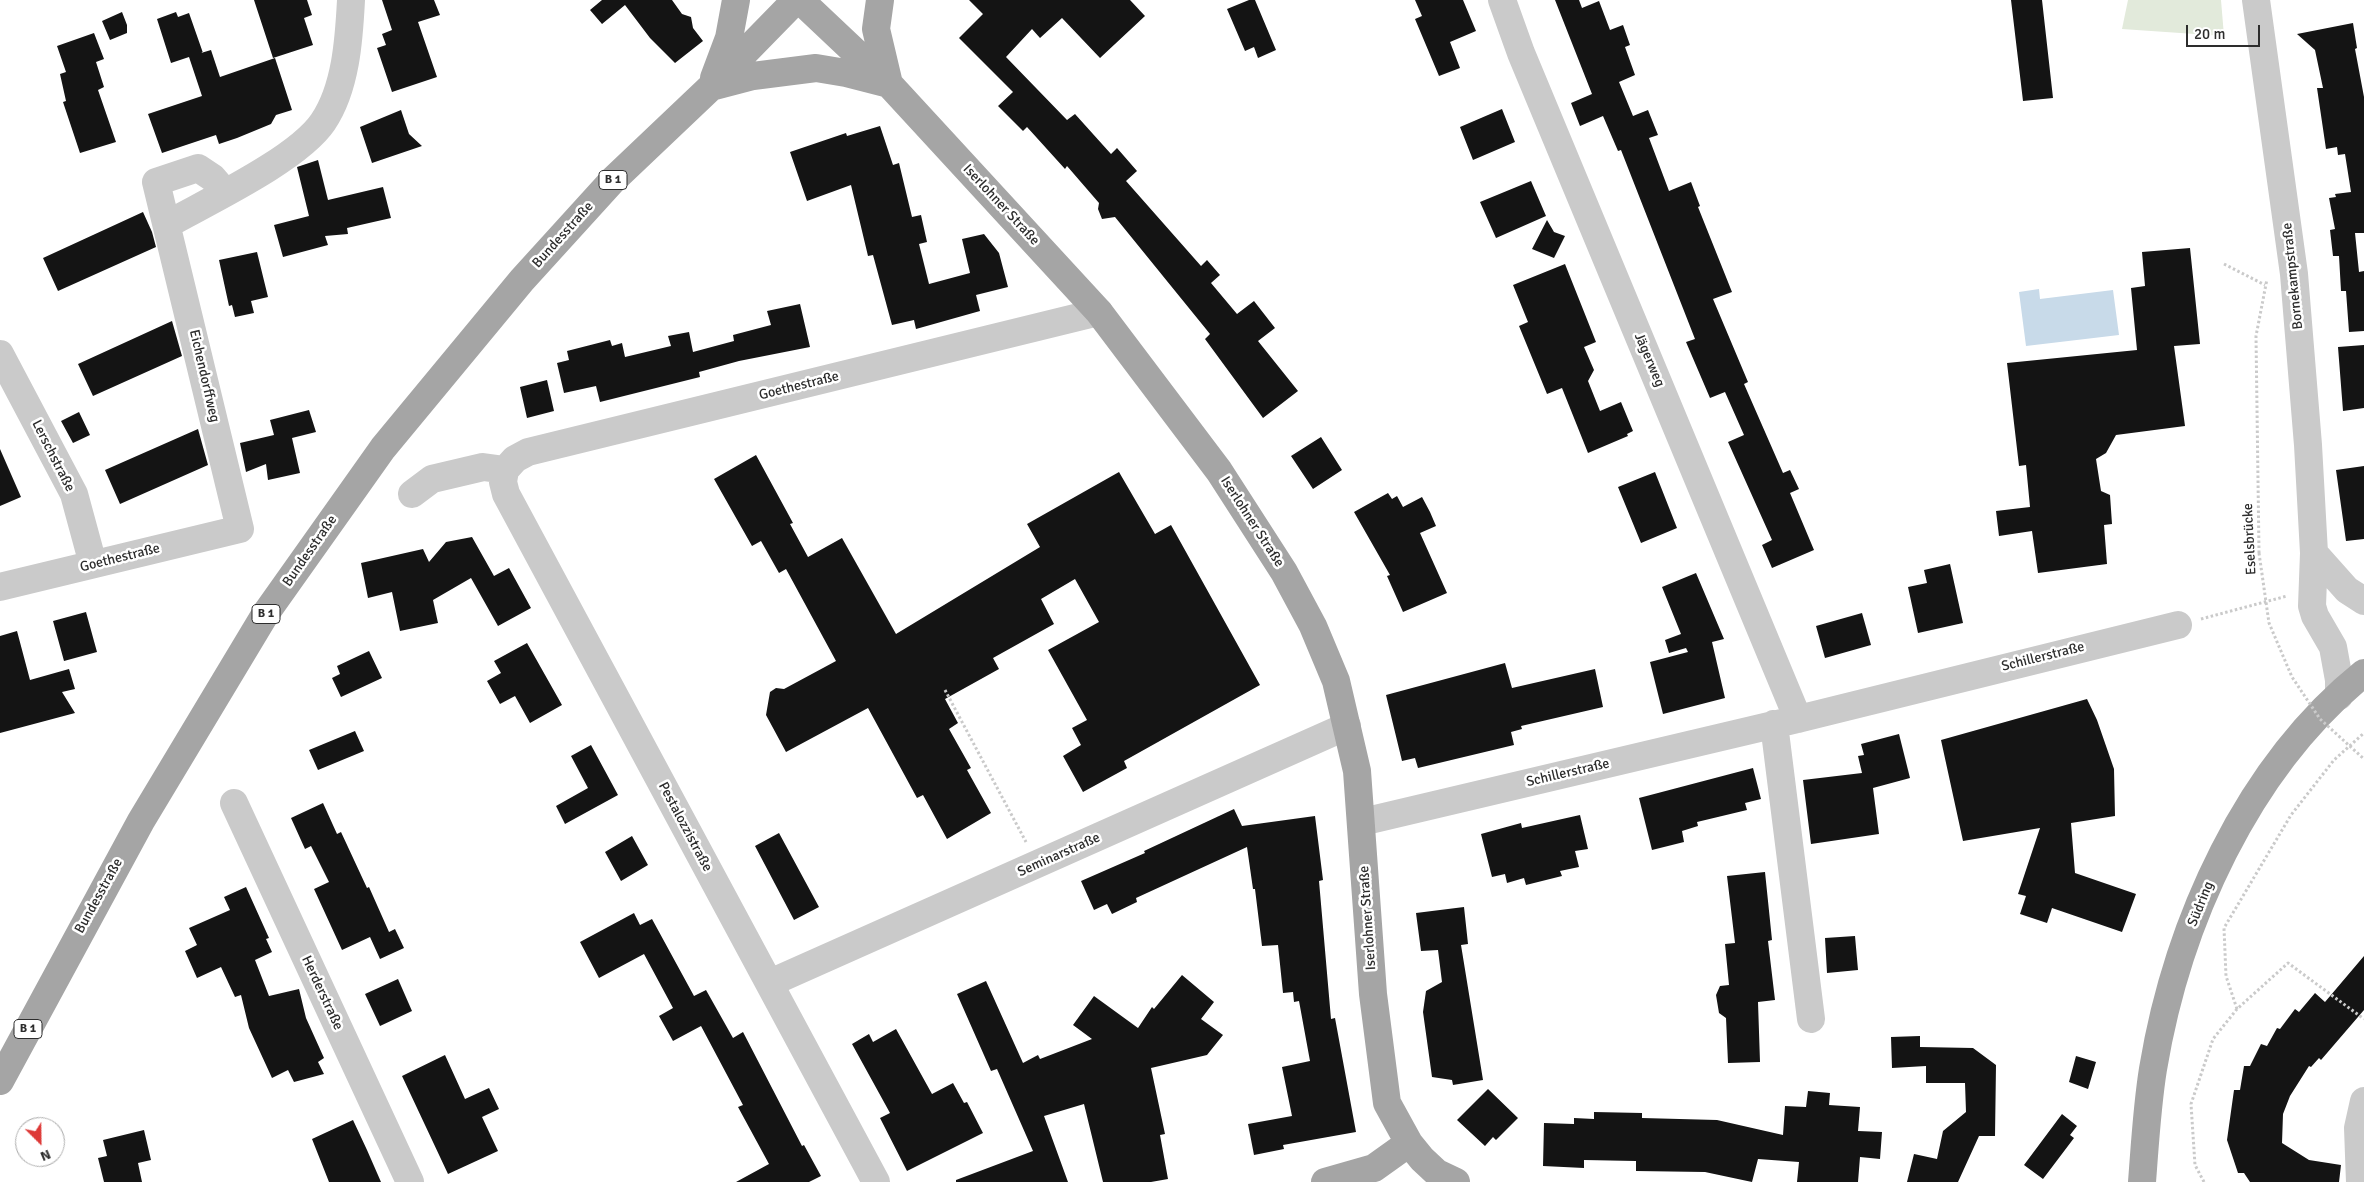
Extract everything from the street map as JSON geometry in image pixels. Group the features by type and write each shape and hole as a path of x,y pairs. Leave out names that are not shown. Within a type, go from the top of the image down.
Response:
{"main road":[{"name":"B 1","path":"711,87 728,38 736,0"},
{"name":"B 1","path":"711,87 798,0"},
{"name":"Iserlohner Straße","path":"798,0 889,84 1099,312 1219,471 1284,572 1313,626 1336,681 1357,771 1373,994 1387,1103 1409,1143 1438,1179"},
{"path":"880,0 876,29 889,84"},
{"name":"B 1","path":"711,87 753,76 816,68 846,73 889,84"},
{"name":"Bundesstraße","path":"0,1081 141,821 266,613 383,448 541,259 612,181 711,87"},
{"name":"Südring","path":"2142,1182 2153,1068 2163,1020 2176,973 2204,893 2222,856 2264,784 2287,752 2339,696 2364,673"},
{"path":"1325,1182 1374,1168 1409,1143"}],"street":[{"path":"168,224 272,165 300,145 323,122 335,97 345,58 351,0"},
{"name":"Jägerweg","path":"1502,0 1521,53 1786,721"},
{"name":"Bornekampstraße","path":"2256,0 2294,274 2308,445 2314,554 2312,589 2314,616 2333,647 2339,680 2339,696"},
{"name":"Eichendorffweg","path":"225,192 213,178 198,168 156,182 168,224 240,529"},
{"name":"Goethestraße","path":"505,470 515,459 528,452 1099,312"},
{"name":"Lerschstraße","path":"0,354 74,494 93,564"},
{"path":"412,494 432,479 483,467 505,470"},
{"name":"Pestalozzistraße","path":"505,470 503,482 506,494 876,1182"},
{"name":"Goethestraße","path":"0,587 240,529"},
{"path":"2314,554 2347,590 2364,601"},
{"name":"Schillerstraße","path":"1362,822 1786,721 2178,624"},
{"path":"1786,721 1811,1019"},
{"name":"Seminarstraße","path":"770,983 1347,726"},
{"name":"Herderstraße","path":"234,803 410,1182"},
{"path":"2360,1182 2358,1128 2364,1101"}],"path":[{"name":"Eselsbrücke","path":"2224,264 2265,286 2256,336 2259,553 2269,623 2292,677 2320,719 2364,759"},
{"path":"2178,624 2312,589"},
{"path":"945,690 1038,864"},
{"path":"2237,1009 2226,976 2224,928 2291,814 2334,760 2364,733"},
{"path":"2204,1182 2195,1165 2191,1104 2213,1039 2237,1009 2288,964 2364,1019"}],"green space":[{"path":"2128,0 2221,0 2224,36 2122,29"}],"water":[{"path":"2039,289 2040,299 2113,290 2119,335 2026,346 2019,292"}],"building":[{"path":"254,0 307,0 312,15 304,18 313,45 273,58"},
{"path":"382,0 434,0 440,15 418,22 437,77 392,92 377,48 386,45 382,34 392,30"},
{"path":"602,0 672,0 682,14 691,17 693,28 703,41 675,63 650,38 625,5 602,24 590,10"},
{"path":"969,0 1130,0 1145,16 1100,58 1062,18 1040,38 1032,29 1006,57 1067,120 1075,114 1111,154 1117,148 1137,171 1126,181 1201,266 1207,260 1220,275 1211,283 1237,314 1254,301 1275,328 1258,341 1298,391 1263,418 1205,339 1210,334 1115,217 1102,219 1098,209 1099,203 1067,166 1065,169 1027,127 1023,131 998,106 1013,92 959,38 983,14"},
{"path":"1249,0 1255,0 1276,50 1258,58 1254,47 1245,51 1227,9"},
{"path":"1415,0 1463,0 1476,31 1450,42 1460,68 1439,76 1415,19 1422,16"},
{"path":"1555,0 1579,0 1582,8 1599,1 1610,30 1623,25 1630,45 1625,47 1635,75 1619,82 1633,116 1648,110 1658,135 1649,138 1669,191 1691,182 1700,206 1698,207 1732,292 1713,299 1748,382 1744,384 1783,473 1790,470 1799,489 1790,493 1814,550 1772,568 1762,545 1772,540 1728,442 1744,435 1725,392 1710,398 1686,342 1695,339 1621,150 1618,151 1603,116 1580,126 1571,103 1592,94"},
{"path":"2011,0 2042,0 2053,98 2023,101"},
{"path":"122,12 127,25 127,33 110,40 102,21"},
{"path":"176,12 178,17 189,13 203,52 211,50 220,77 275,58 292,110 276,115 271,124 219,144 216,135 162,153 148,114 202,96 189,57 171,63 157,19"},
{"path":"2353,23 2357,48 2355,49 2364,97 2364,233 2355,233 2359,272 2364,271 2364,331 2349,332 2346,291 2341,291 2339,256 2333,256 2330,230 2335,229 2329,198 2336,197 2335,194 2351,192 2345,154 2338,155 2337,147 2326,149 2317,88 2323,88 2315,50 2297,34"},
{"path":"94,33 104,59 96,62 104,87 98,90 116,142 80,153 63,102 66,101 60,74 66,72 57,46"},
{"path":"1502,109 1515,142 1473,160 1460,127"},
{"path":"401,110 409,134 422,146 372,163 360,127"},
{"path":"880,126 893,165 899,163 912,217 921,215 927,242 919,244 929,284 970,273 962,239 984,234 999,253 1008,287 976,295 980,311 916,329 914,320 892,325 873,255 868,256 851,185 807,201 790,152 846,133 847,136"},
{"path":"318,160 328,200 383,187 391,218 347,228 348,234 325,236 328,245 283,257 274,225 309,216 297,167"},
{"path":"1531,181 1546,216 1496,238 1480,202"},
{"path":"143,212 156,247 58,291 43,258"},
{"path":"1547,220 1554,232 1565,236 1554,258 1532,249"},
{"path":"2190,248 2200,344 2174,346 2185,426 2116,435 2106,453 2096,459 2101,491 2110,495 2112,524 2104,525 2107,564 2038,573 2032,531 1999,536 1996,511 2030,507 2026,465 2019,466 2007,363 2137,350 2131,288 2145,286 2142,252"},
{"path":"257,252 268,297 251,301 254,313 235,317 232,305 229,306 219,260"},
{"path":"1565,264 1596,342 1584,347 1594,370 1588,381 1600,411 1621,402 1633,431 1627,434 1628,436 1588,453 1562,388 1547,394 1519,326 1528,322 1513,285"},
{"path":"800,304 810,347 739,361 699,372 700,377 600,402 596,386 564,393 557,363 569,360 567,351 610,340 612,346 622,343 625,357 671,346 668,336 689,332 693,352 734,341 733,335 771,325 767,311"},
{"path":"172,321 182,356 93,396 78,364"},
{"path":"2364,345 2364,408 2343,411 2338,347"},
{"path":"547,380 554,411 527,418 520,387"},
{"path":"309,410 316,432 292,438 300,473 268,480 266,464 246,472 240,443 274,435 270,420"},
{"path":"79,412 90,435 73,443 61,421"},
{"path":"198,429 208,465 120,504 105,470"},
{"path":"1321,437 1342,470 1313,489 1291,456"},
{"path":"0,449 21,497 0,506"},
{"path":"756,455 793,523 790,524 808,557 842,538 896,634 1040,547 1027,524 1119,472 1155,534 1171,525 1260,685 1124,761 1127,768 1083,792 1063,756 1081,745 1072,728 1087,720 1048,650 1099,622 1075,579 1041,599 1054,624 993,658 999,669 945,699 958,723 949,729 971,768 967,770 991,813 947,839 923,795 917,798 868,708 786,752 766,715 770,692 776,688 784,689 836,661 786,569 779,573 761,541 752,546 714,479"},
{"path":"2364,466 2364,539 2346,541 2336,470"},
{"path":"1655,472 1677,528 1641,543 1618,487"},
{"path":"1388,493 1392,499 1397,496 1403,507 1422,497 1436,526 1420,533 1447,593 1403,612 1387,576 1390,575 1354,512"},
{"path":"472,537 494,576 509,568 531,608 498,626 471,578 433,600 438,623 400,631 392,592 368,598 361,563 423,549 429,562 446,542"},
{"path":"1950,564 1963,623 1918,633 1908,587 1927,583 1924,570"},
{"path":"1696,573 1724,639 1712,642 1725,698 1663,714 1650,662 1688,652 1686,648 1669,653 1665,640 1681,634 1662,587"},
{"path":"86,612 97,652 64,661 53,621"},
{"path":"1862,613 1871,645 1825,658 1816,626"},
{"path":"17,631 30,680 69,669 75,689 62,692 75,713 0,733 0,636"},
{"path":"527,643 562,705 530,723 515,696 500,704 487,681 501,673 494,661"},
{"path":"369,651 382,678 341,697 332,678 340,674 337,666"},
{"path":"1505,663 1512,688 1595,669 1603,707 1521,726 1522,729 1511,732 1514,745 1418,768 1415,758 1402,761 1386,695"},
{"path":"2087,699 2097,720 2114,769 2115,816 2071,823 2075,873 2136,894 2122,932 2052,908 2047,923 2020,914 2026,896 2018,894 2040,828 1963,841 1941,740"},
{"path":"355,731 364,751 318,770 309,750"},
{"path":"1899,734 1910,778 1873,788 1879,834 1811,844 1803,780 1862,773 1858,756 1864,755 1861,744"},
{"path":"591,745 618,795 565,824 556,806 588,788 571,756"},
{"path":"1753,768 1761,799 1745,803 1747,810 1697,822 1698,826 1682,831 1684,842 1652,850 1639,798"},
{"path":"323,803 337,834 341,832 389,932 395,929 404,948 380,959 370,937 342,950 314,889 329,882 311,846 305,849 291,818"},
{"path":"1234,809 1242,826 1315,816 1323,880 1319,881 1331,1019 1335,1018 1356,1132 1283,1145 1284,1149 1254,1155 1248,1124 1292,1116 1282,1067 1310,1061 1299,1001 1294,1002 1293,992 1283,993 1278,945 1262,946 1255,889 1253,889 1247,847 1136,898 1137,902 1112,914 1107,904 1094,910 1081,881 1145,853 1144,851"},
{"path":"1580,815 1588,849 1575,851 1579,867 1560,871 1562,876 1526,885 1524,878 1507,883 1505,874 1492,877 1481,834 1521,823 1522,828"},
{"path":"779,833 819,907 794,920 755,846"},
{"path":"632,836 648,865 621,881 605,852"},
{"path":"1765,872 1772,940 1768,941 1775,1000 1758,1002 1760,1062 1728,1063 1726,1018 1719,1013 1716,995 1720,986 1729,985 1725,944 1735,943 1727,876"},
{"path":"246,887 269,938 266,939 272,952 255,960 269,996 299,989 306,1018 324,1058 318,1062 324,1074 294,1082 288,1070 272,1078 249,1028 241,995 235,997 221,967 197,978 185,951 197,945 189,928 230,910 224,897"},
{"path":"1464,907 1468,944 1461,945 1483,1080 1453,1085 1452,1080 1432,1077 1423,1012 1426,991 1442,982 1438,950 1421,951 1416,913"},
{"path":"634,913 640,925 652,919 694,996 706,990 733,1038 743,1032 802,1146 804,1145 821,1176 809,1182 736,1182 769,1164 738,1107 743,1105 701,1026 673,1041 659,1016 673,1008 644,954 599,978 580,942"},
{"path":"1855,936 1858,970 1827,973 1825,938"},
{"path":"2364,956 2364,1010 2321,1060 2319,1058 2311,1067 2309,1066 2290,1096 2283,1114 2282,1143 2309,1160 2341,1165 2339,1182 2250,1182 2244,1173 2238,1173 2227,1140 2234,1090 2240,1090 2244,1066 2250,1066 2261,1044 2267,1046 2277,1028 2280,1029 2295,1009 2299,1012 2315,993 2325,1002"},
{"path":"1182,975 1214,1002 1201,1019 1223,1035 1207,1055 1151,1068 1165,1134 1160,1135 1168,1179 1151,1182 1103,1182 1084,1104 1044,1116 1068,1182 956,1182 956,1180 1033,1151 997,1069 991,1071 957,994 986,981 1023,1063 1038,1055 1040,1059 1092,1039 1073,1025 1094,996 1138,1028 1152,1007 1154,1009"},
{"path":"398,979 412,1011 380,1026 365,994"},
{"path":"896,1029 932,1094 953,1083 964,1103 967,1102 983,1133 907,1171 880,1118 890,1113 852,1044 869,1034 873,1042"},
{"path":"1920,1036 1920,1047 1973,1048 1996,1065 1995,1136 1979,1136 1958,1182 1907,1182 1914,1154 1937,1159 1943,1131 1966,1112 1965,1083 1926,1083 1926,1066 1892,1068 1891,1037"},
{"path":"445,1055 465,1099 489,1088 499,1109 482,1117 498,1151 448,1174 402,1076"},
{"path":"2076,1056 2096,1062 2088,1089 2069,1082"},
{"path":"1488,1089 1518,1118 1496,1140 1493,1137 1485,1146 1457,1120"},
{"path":"1808,1091 1830,1093 1829,1105 1860,1107 1858,1131 1882,1132 1880,1159 1860,1157 1858,1182 1797,1182 1799,1162 1758,1159 1752,1182 1705,1172 1636,1171 1636,1161 1584,1160 1584,1168 1543,1166 1544,1123 1574,1124 1574,1118 1594,1119 1594,1112 1642,1113 1642,1118 1717,1120 1783,1135 1785,1106 1806,1107"},
{"path":"2062,1114 2077,1126 2070,1135 2074,1138 2043,1179 2024,1165"},
{"path":"353,1120 381,1182 329,1182 312,1139"},
{"path":"144,1130 151,1160 138,1163 142,1182 104,1182 98,1158 107,1156 103,1140"}]}
